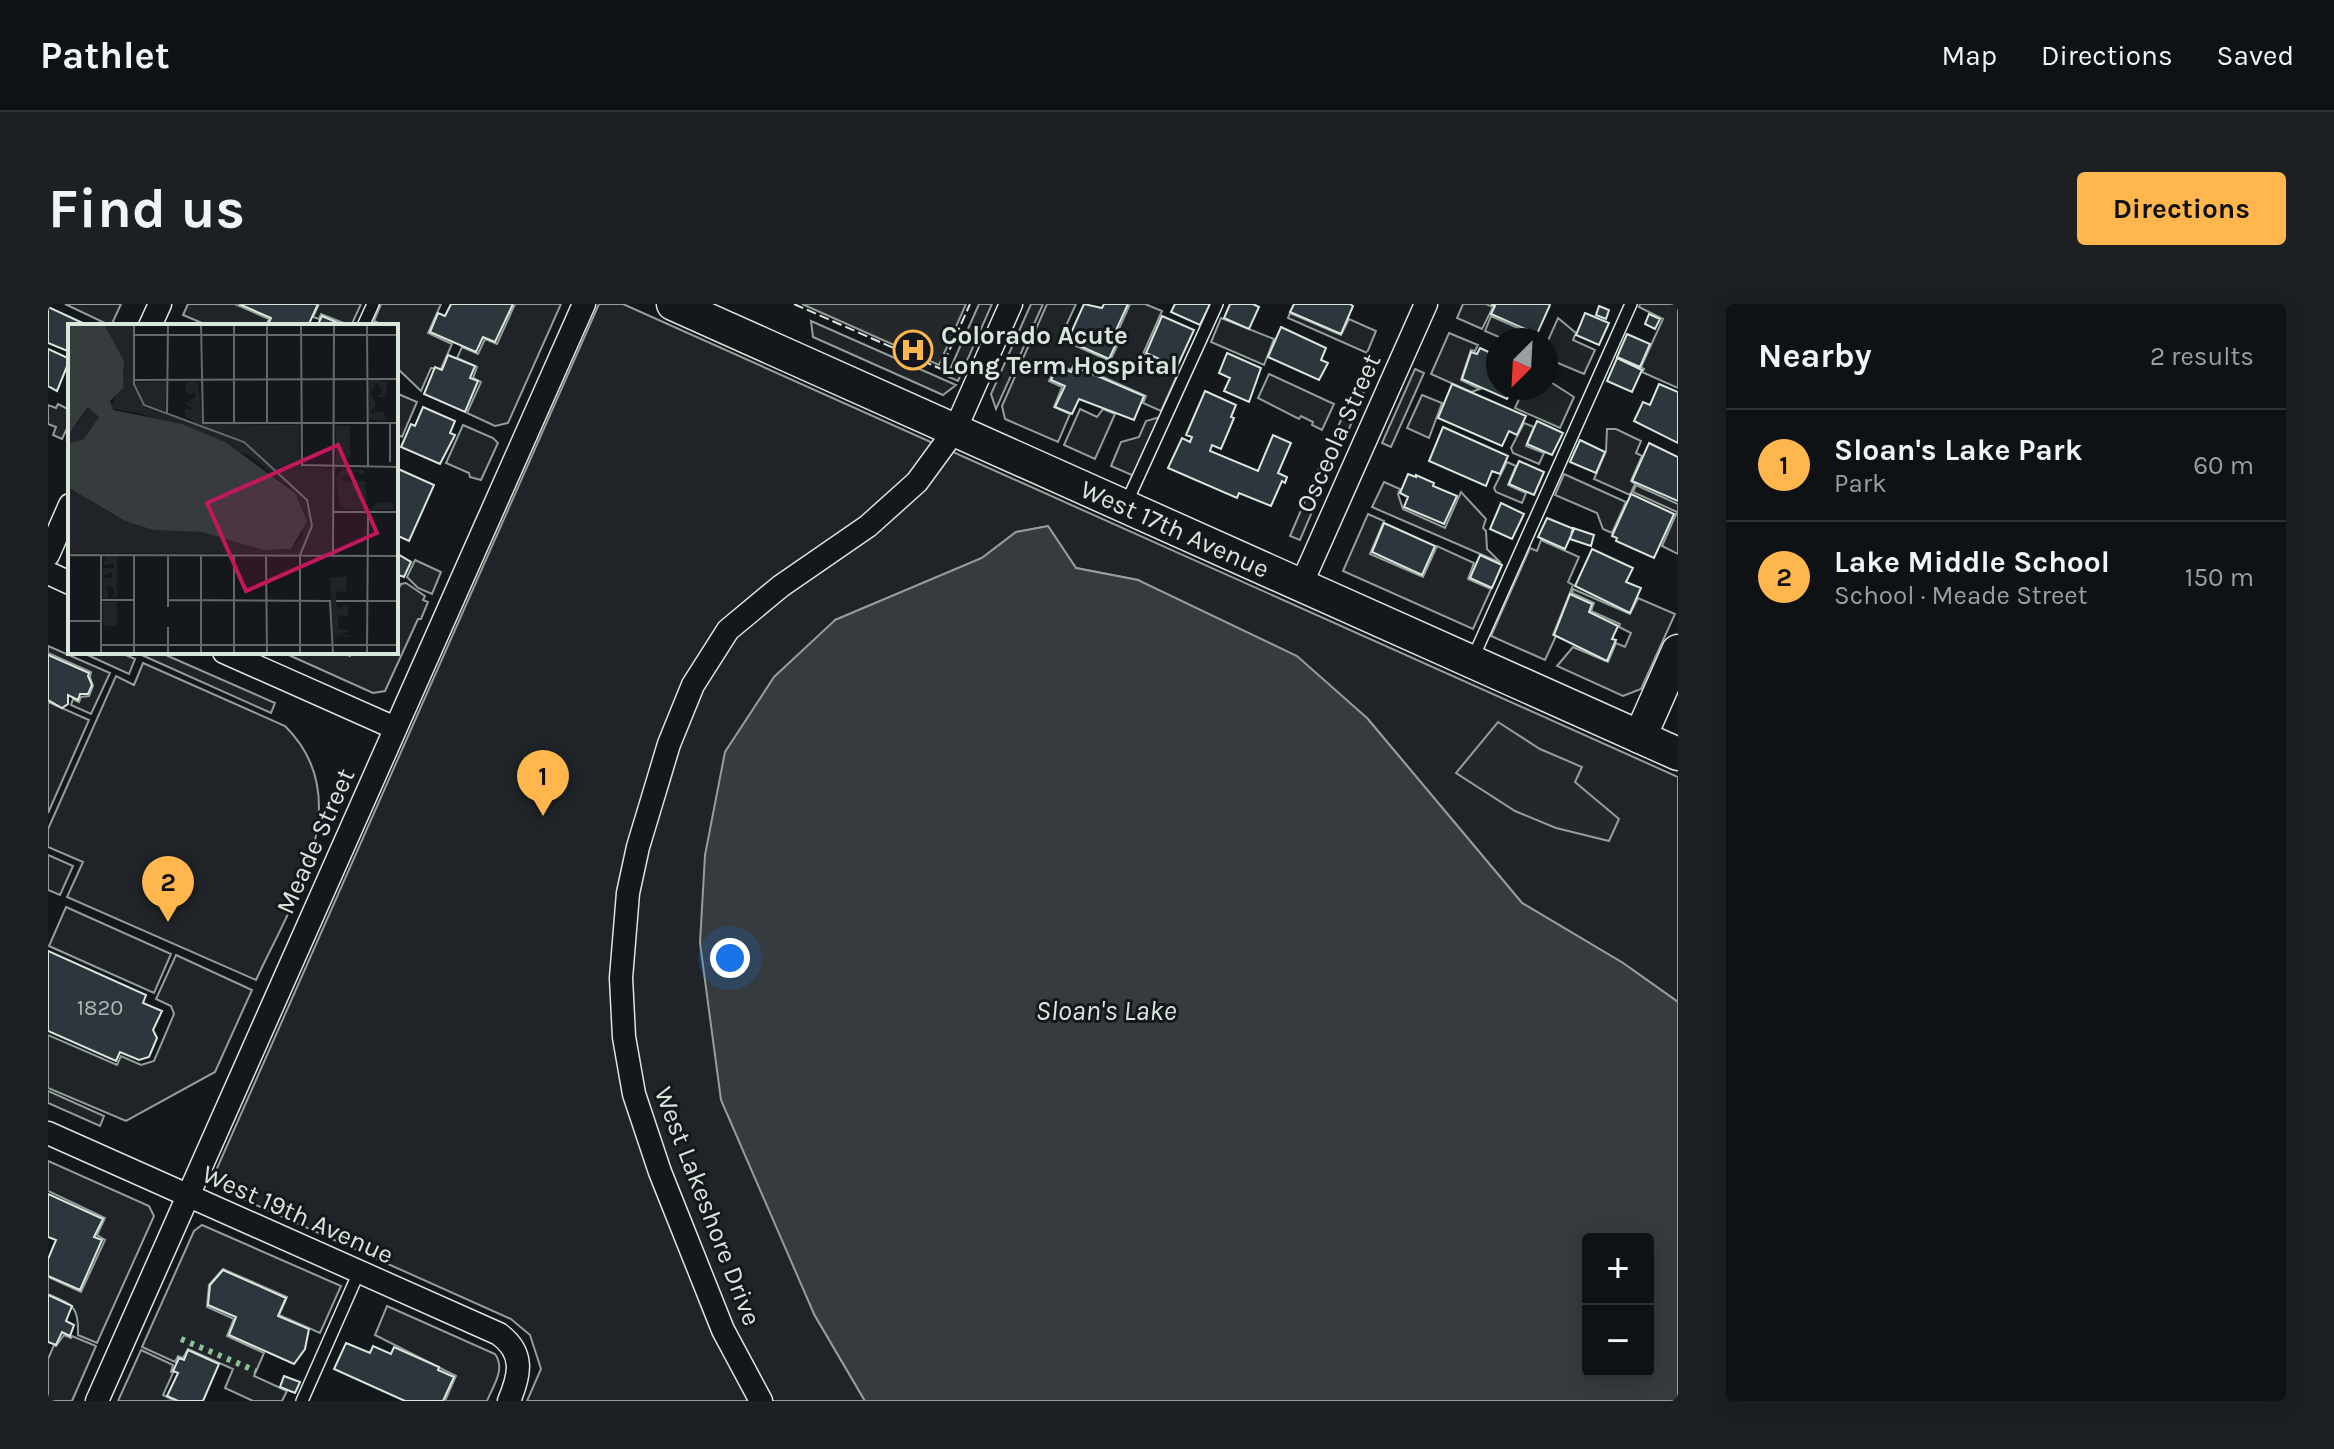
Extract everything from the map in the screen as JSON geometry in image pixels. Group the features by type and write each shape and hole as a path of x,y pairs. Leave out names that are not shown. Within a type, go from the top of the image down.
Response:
{"street":[{"path":"151,324 160,304"},
{"name":"Meade Street","path":"97,1401 584,304"},
{"name":"West 17th Avenue","path":"673,304 1678,754"},
{"name":"West Lakeshore Drive","path":"761,1401 723,1330 660,1172 634,1094 624,1037 621,978 628,893 638,847 669,744 693,685 728,630 781,586 868,526 917,482 955,430 1011,304"},
{"name":"Osceola Street","path":"1301,585 1426,304"},
{"path":"48,555 68,510"},
{"path":"48,573 68,582"},
{"path":"1640,737 1678,651"},
{"path":"228,654 395,728"},
{"name":"West 19th Avenue","path":"48,1133 499,1334 517,1355 518,1379 509,1401"}],"lane":[{"path":"364,324 373,304"},
{"path":"1125,506 1217,304"},
{"path":"1471,661 1631,304"},
{"path":"302,1401 359,1272"}],"shaded area":[{"path":"65,304 121,304 112,324"},
{"path":"188,304 235,304 269,319 267,324 204,324 183,315"},
{"path":"319,304 361,304 352,324 321,314 319,319 313,317"},
{"path":"381,304 441,304 428,333 452,344 441,369 431,368 421,391 398,369 398,324 374,321"},
{"path":"515,304 561,304 508,423 495,426 467,413 481,382 473,378 477,367 457,358 462,347 478,354 485,339 497,344"},
{"path":"599,304 623,304 1678,777 1678,1002 1623,963 1522,903 1367,718 1138,580 1076,568 1048,526 1016,532 982,558 835,620 814,1314 865,1401 527,1401 541,1369 530,1335 511,1319 227,1192 214,1175"},
{"path":"802,304 966,304 939,365"},
{"path":"979,304 992,304 958,381 947,376"},
{"path":"1031,304 1043,304 996,409 991,394"},
{"path":"1047,304 1076,304 1060,339 1110,361 1119,342 1114,340 1130,304 1145,304 1162,311 1143,354 1179,371 1161,411 1143,403 1146,396 1074,364 1071,370 1057,364 1049,381 1062,387 1054,407 1070,414 1058,442 1005,419 1002,406"},
{"path":"1463,304 1493,307 1482,329 1457,318"},
{"path":"1640,304 1678,304 1678,388 1642,372 1644,369 1641,367 1663,319 1639,307"},
{"path":"1290,313 1341,335 1349,319 1376,331 1367,353 1288,318"},
{"path":"1491,316 1518,328 1486,328"},
{"path":"1221,318 1274,339 1264,365 1211,342"},
{"path":"1558,318 1576,333 1573,340 1595,350 1584,374 1558,363 1558,328 1554,328"},
{"path":"811,321 956,385 943,395 813,337"},
{"path":"1449,333 1478,345 1475,351 1471,350 1461,380 1480,389 1471,392 1431,374"},
{"path":"1415,369 1424,373 1391,447 1382,443"},
{"path":"1269,374 1334,404 1322,430 1301,416 1299,419 1258,398"},
{"path":"1558,387 1574,397 1560,428 1515,408 1519,400 1558,400"},
{"path":"1355,388 1363,391 1364,395 1332,467 1322,463"},
{"path":"398,394 417,402 402,437 398,435"},
{"path":"1422,395 1442,403 1429,438 1407,428"},
{"path":"58,404 68,409 68,426 62,439 53,435 56,427 48,424 48,405 56,408"},
{"path":"1080,409 1097,417 1103,409 1115,414 1095,459 1064,445"},
{"path":"1160,417 1134,476 1111,466 1121,442 1139,437 1146,421"},
{"path":"1524,423 1534,427 1526,446 1544,453 1539,464 1513,453 1511,448"},
{"path":"463,425 498,443 481,480 446,463"},
{"path":"1607,429 1616,429 1641,441 1636,453 1642,456 1631,481 1635,484 1630,495 1594,479 1606,451"},
{"path":"1507,462 1516,466 1508,485 1526,493 1522,503 1496,492 1494,488"},
{"path":"1319,468 1329,472 1300,540 1290,536"},
{"path":"1564,474 1626,502 1612,533 1603,529 1597,513 1555,495"},
{"path":"1384,482 1400,489 1398,494 1403,509 1445,528 1461,492 1486,519 1483,528 1487,549 1501,563 1372,507"},
{"path":"1636,485 1678,504 1678,554 1662,546 1677,512 1633,492"},
{"path":"1368,514 1384,521 1370,554 1423,577 1437,546 1474,563 1468,579 1491,589 1473,629 1343,571"},
{"path":"1541,540 1579,557 1568,582 1573,585 1545,660 1491,636 1530,548 1537,551"},
{"path":"415,560 441,572 432,594 418,588 407,577"},
{"path":"406,583 425,596 423,600 428,602 385,691 373,693 286,654 398,654 398,590 401,584"},
{"path":"1573,589 1630,614 1638,598 1675,614 1641,689 1623,696 1557,666 1573,647 1608,662 1616,643 1625,647 1631,633 1619,627 1620,624 1591,611 1594,603 1572,593"},
{"path":"48,646 110,673 91,714 71,705 73,699 79,702 81,697 89,696 93,686 91,672 48,653"},
{"path":"85,654 124,654 135,659 129,674"},
{"path":"139,654 164,654 275,703 271,713"},
{"path":"143,663 285,726 307,755 317,786 318,819 312,852 301,886 256,980 67,897 83,862 48,847 48,829 116,676 134,685"},
{"path":"48,702 89,720 48,813"},
{"path":"1498,722 1540,749 1582,767 1575,782 1619,819 1609,841 1556,828 1515,811 1456,773"},
{"path":"48,855 73,866 60,895 48,890"},
{"path":"66,907 171,954 154,993 49,946"},
{"path":"176,955 252,990 215,1072 126,1121 48,1088 48,1035 117,1065 121,1056 141,1065 154,1061 174,1014 171,1006 156,999"},
{"path":"48,1091 104,1116 100,1126 48,1103"},
{"path":"48,1161 149,1206 154,1216 97,1343 78,1335 76,1312 69,1304 48,1294 48,1277 81,1292 105,1240 97,1235 105,1218 48,1191"},
{"path":"202,1225 341,1286 320,1333 279,1315 287,1297 223,1269 209,1285 207,1307 234,1319 227,1336 264,1353 254,1376 287,1391 282,1401 253,1401 225,1388 233,1369 188,1349 183,1358 178,1356 175,1362 142,1347 194,1231"},
{"path":"387,1306 495,1354 499,1372 487,1401 445,1401 456,1376 375,1335"},
{"path":"64,1335 96,1346 72,1401 48,1401 48,1359 54,1345"},
{"path":"141,1350 173,1365 173,1373 163,1395 175,1401 118,1401"}],"water":[{"name":"Sloan's Lake","path":"1048,526 1076,568 1138,580 1297,656 1367,718 1522,903 1623,963 1678,1002 1678,1401 865,1401 814,1314 721,1100 700,943 705,855 725,752 774,677 835,620 982,558 1016,532"}],"building":[{"path":"239,304 318,304 309,324 268,324 271,318"},
{"path":"451,304 513,304 495,342 483,337 476,352 430,332 438,313 445,316"},
{"path":"1084,304 1102,308 1104,304 1128,304 1111,341 1116,344 1109,359 1071,342 1074,336 1070,335"},
{"path":"1175,304 1210,304 1200,325 1171,312"},
{"path":"1230,304 1259,307 1249,329 1224,318"},
{"path":"1294,304 1353,306 1341,334 1290,312"},
{"path":"1491,304 1550,305 1540,328 1523,328 1491,314 1495,306"},
{"path":"1599,306 1609,310 1606,319 1596,315"},
{"path":"48,307 85,324 68,324 68,351 48,343"},
{"path":"1585,313 1609,323 1599,345 1576,335"},
{"path":"1649,314 1660,319 1655,329 1645,324"},
{"path":"322,316 340,324 318,324"},
{"path":"1162,316 1194,330 1177,367 1146,353"},
{"path":"1281,327 1326,348 1321,360 1328,363 1319,380 1268,357"},
{"path":"1627,334 1650,344 1640,367 1617,357"},
{"path":"1480,348 1486,351 1486,390 1462,379 1471,352 1477,354"},
{"path":"48,349 68,358 68,364 57,391 48,386"},
{"path":"1227,353 1261,368 1249,402 1224,391 1230,378 1219,373"},
{"path":"448,355 475,366 470,378 478,381 465,412 424,394 435,367 442,370"},
{"path":"1617,358 1642,370 1632,392 1607,381"},
{"path":"1057,366 1071,372 1074,366 1144,396 1134,420 1079,399 1072,414 1055,407 1065,386 1051,380"},
{"path":"1452,384 1526,416 1517,435 1509,431 1502,446 1438,418"},
{"path":"1659,384 1678,392 1678,443 1634,421 1643,402 1650,405"},
{"path":"1205,391 1236,405 1221,449 1212,445 1210,451 1258,471 1273,435 1291,443 1278,473 1287,477 1285,483 1282,481 1271,506 1239,493 1237,498 1168,468 1182,438 1190,442 1192,437 1186,435"},
{"path":"423,407 455,421 450,433 455,435 440,464 401,447"},
{"path":"1537,421 1563,433 1552,455 1527,444"},
{"path":"1443,427 1508,456 1500,474 1492,471 1486,486 1429,461"},
{"path":"1580,440 1605,452 1596,473 1570,462"},
{"path":"1649,443 1678,457 1678,501 1632,481"},
{"path":"1519,461 1544,472 1534,495 1509,484"},
{"path":"398,469 434,485 409,541 398,536"},
{"path":"1408,474 1434,483 1433,486 1457,496 1444,524 1404,507 1408,497 1400,493"},
{"path":"1631,494 1674,514 1654,558 1616,541 1617,538 1612,536"},
{"path":"1501,503 1524,514 1512,539 1490,529"},
{"path":"1547,518 1574,529 1565,549 1538,537"},
{"path":"1384,523 1435,546 1422,575 1372,552"},
{"path":"1573,528 1594,535 1591,546 1570,539"},
{"path":"1592,549 1633,568 1626,582 1641,588 1630,613 1575,586"},
{"path":"398,554 411,562 404,577 398,575"},
{"path":"1480,555 1502,565 1492,588 1470,578"},
{"path":"1570,594 1592,604 1589,612 1618,626 1607,661 1554,635"},
{"path":"48,655 89,673 92,685 88,694 80,694 78,700 68,695 68,704 62,708 48,700"},
{"path":"48,951 146,995 143,1003 162,1011 153,1030 157,1038 149,1057 139,1060 120,1052 116,1061 48,1031"},
{"path":"48,1194 103,1219 94,1237 102,1240 80,1290 48,1276 48,1259 56,1240 48,1237"},
{"path":"223,1270 286,1298 278,1316 309,1329 305,1349 294,1364 229,1335 236,1317 208,1305 210,1285"},
{"path":"48,1295 72,1306 66,1321 74,1325 70,1336 62,1332 56,1345 48,1342"},
{"path":"346,1343 370,1353 373,1346 391,1354 394,1347 454,1377 443,1401 405,1401 334,1369"},
{"path":"188,1350 219,1364 203,1401 178,1401 167,1396 178,1373 173,1371 179,1358 184,1360"},
{"path":"284,1376 300,1382 295,1393 280,1387"}],"hedge":[{"path":"181,1339 256,1371"}],"fence":[{"path":"794,304 941,369 970,304"}],"place":[{"name":"Colorado Acute Long Term Hospital","path":"913,350"},
{"name":"Sloan's Lake Park","path":"543,816"},
{"name":"Lake Middle School","path":"168,922"}]}
